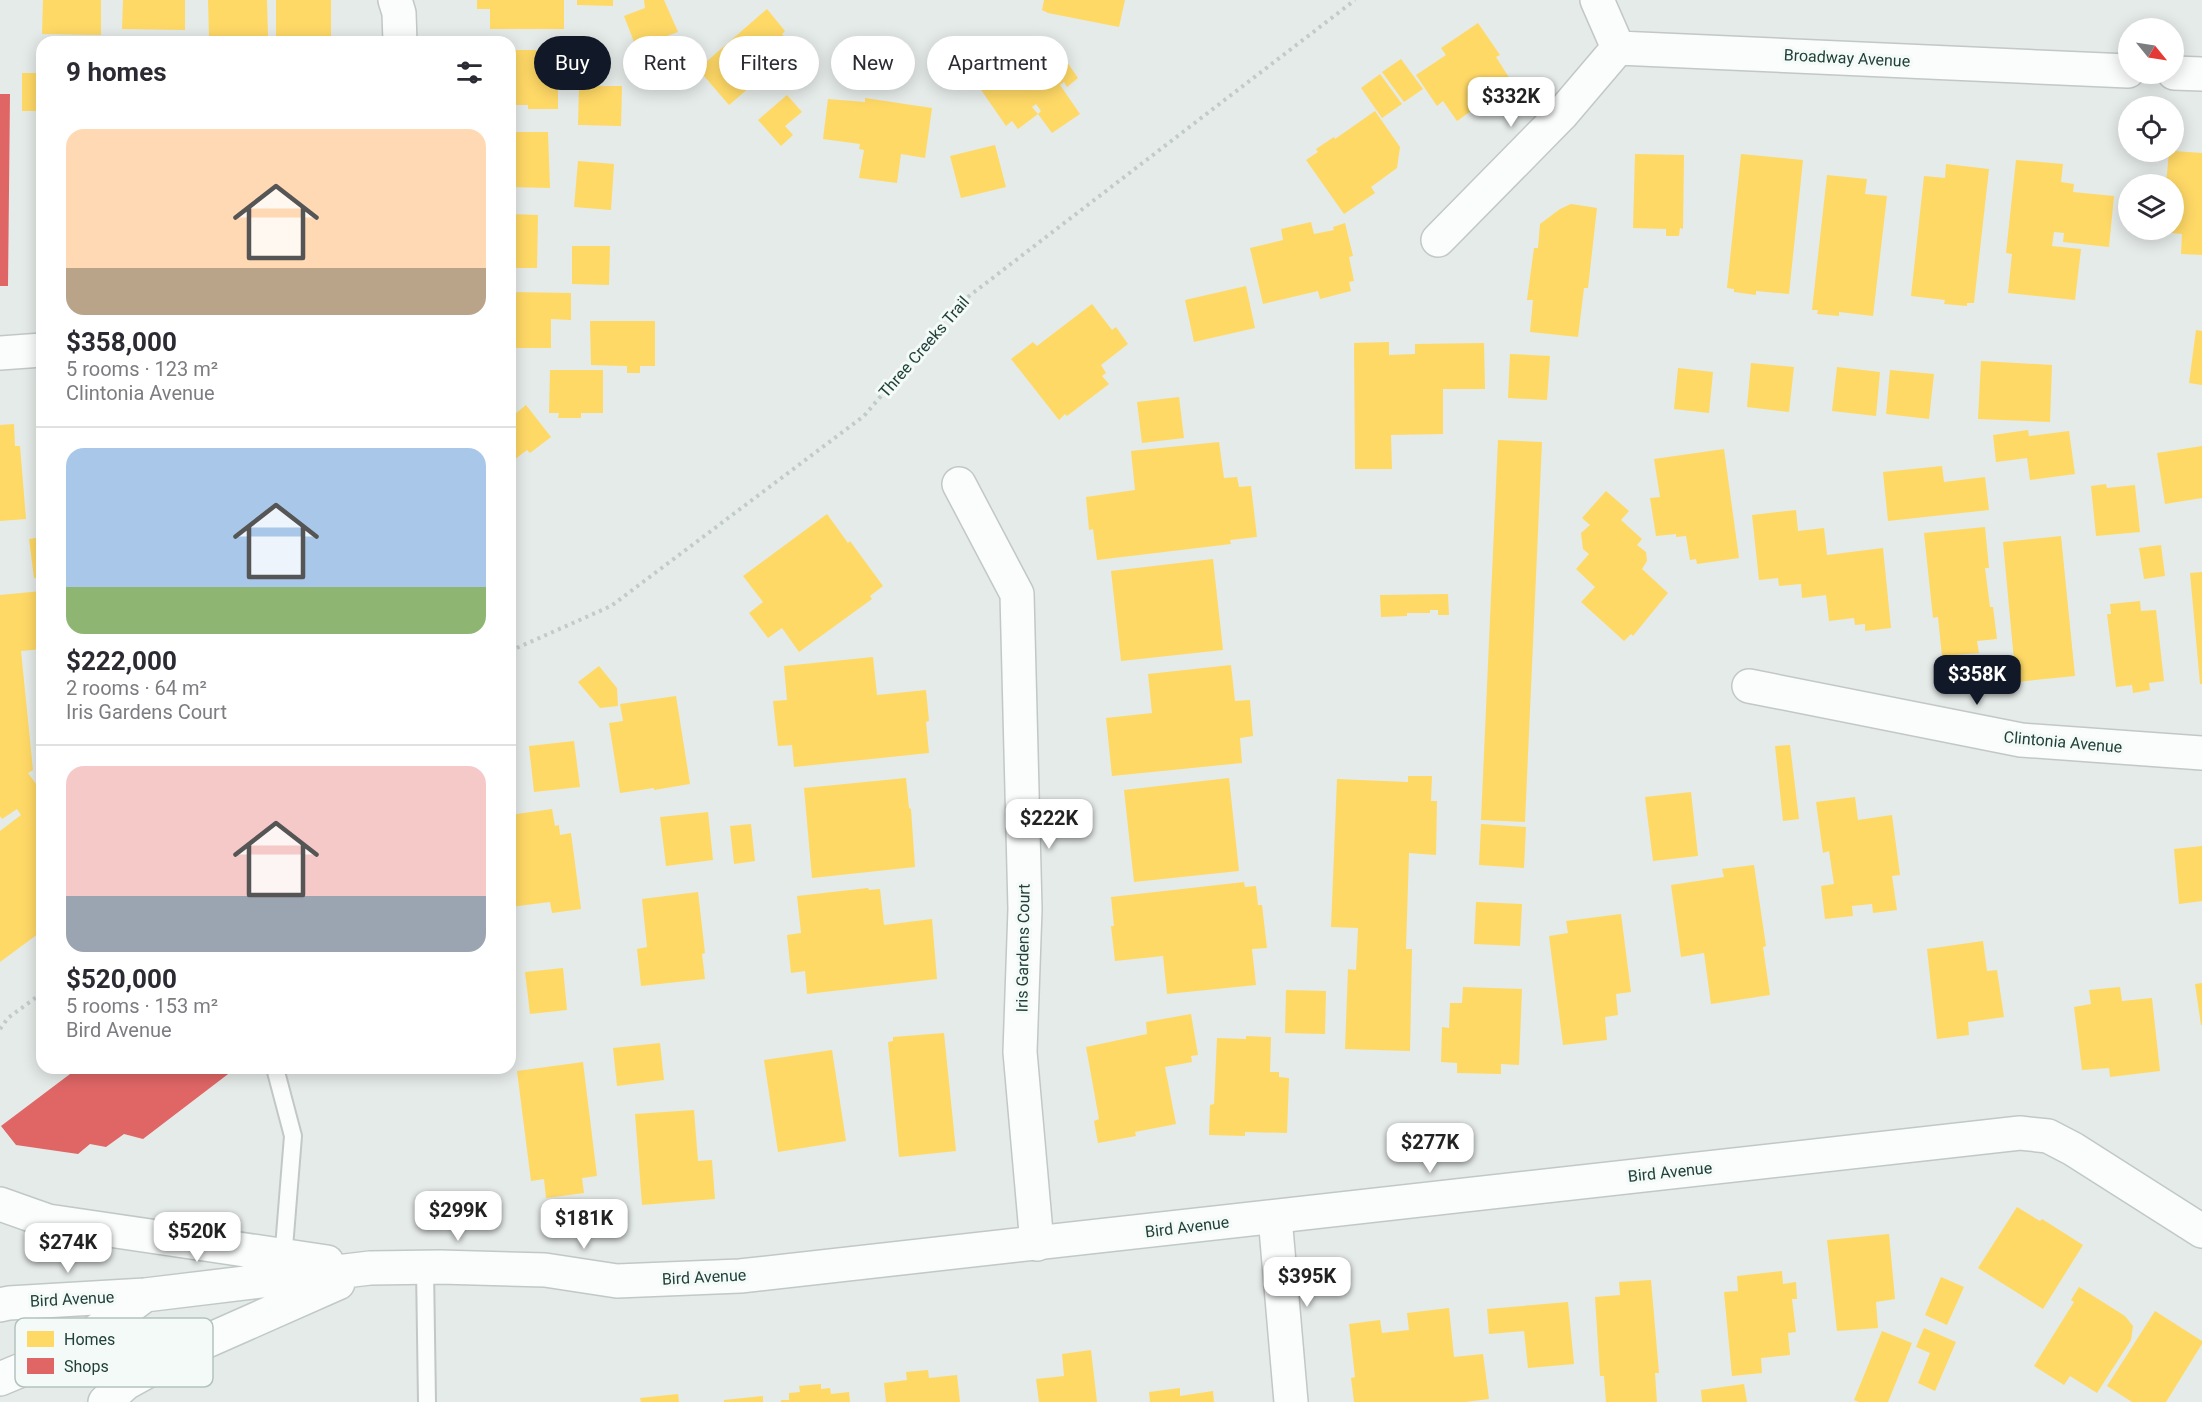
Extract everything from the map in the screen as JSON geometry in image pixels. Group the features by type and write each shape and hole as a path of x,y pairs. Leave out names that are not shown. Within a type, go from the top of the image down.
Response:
{"main road":[{"path":"395,0 399,13 400,36"},
{"path":"1438,240 1561,115 1618,48 1597,0"},
{"name":"Broadway Avenue","path":"1618,48 2118,71"},
{"path":"2184,73 2202,74"},
{"path":"0,353 36,350"},
{"name":"Iris Gardens Court","path":"959,484 1017,594 1025,909 1020,1052 1037,1244"},
{"name":"Clintonia Avenue","path":"1749,687 2021,740 2202,753"},
{"name":"Bird Avenue","path":"370,1269 545,1270 617,1281 740,1276 2020,1133 2048,1136 2073,1149 2202,1231"},
{"path":"0,1204 48,1221 284,1280 370,1269"},
{"path":"1275,1217 1291,1402"},
{"path":"213,1330 284,1280 370,1269"},
{"name":"Bird Avenue","path":"0,1305 9,1302 145,1295 284,1280"},
{"name":"Bird Avenue","path":"114,1318 145,1295"},
{"name":"Bird Avenue","path":"0,1379 15,1373"},
{"path":"105,1402 122,1387"}],"lane":[{"path":"277,1074 293,1136 284,1280"},
{"path":"425,1268 427,1402"}],"path":[{"name":"Three Creeks Trail","path":"516,648 611,606 864,416 960,303 1354,0"},
{"path":"0,1029 8,1018 36,997"}],"building: Homes":[{"path":"43,0 101,0 101,35 42,34"},
{"path":"123,0 185,0 185,30 122,29"},
{"path":"208,0 267,0 268,36 209,36"},
{"path":"276,0 331,0 331,36 276,36"},
{"path":"477,0 564,0 564,29 490,29 490,9 477,9"},
{"path":"577,0 613,0 613,6 577,5"},
{"path":"644,0 664,0 678,32 667,36 632,36 624,16 645,8"},
{"path":"1044,0 1125,0 1119,27 1048,13 1042,10"},
{"path":"767,9 785,31 782,34 784,36 736,36"},
{"path":"1478,23 1500,55 1496,57 1515,87 1491,103 1488,99 1457,121 1443,101 1437,106 1416,75 1446,55 1441,48"},
{"path":"516,50 534,50 534,90 558,90 558,109 528,109 528,105 516,105"},
{"path":"719,51 719,90 746,90 729,105 707,79 707,61"},
{"path":"1401,59 1423,89 1404,102 1382,72"},
{"path":"1068,64 1078,78 1068,86"},
{"path":"22,73 36,73 36,111 22,111"},
{"path":"1380,74 1402,104 1382,118 1361,88"},
{"path":"611,86 622,86 621,126 578,125 579,90 611,90"},
{"path":"981,90 1063,90 1080,114 1052,133 1038,114 1018,129 1012,121 1006,126","holes":["1036,104 1041,111 1038,114 1032,107"]},
{"path":"787,95 802,112 785,126 793,135 781,146 758,120"},
{"path":"865,98 932,108 925,158 901,154 897,183 859,178 864,150 859,149 860,144 823,139 828,99 865,102"},
{"path":"1375,111 1400,147 1397,168 1371,187 1375,193 1344,214 1306,160 1318,152 1316,149 1334,137 1335,139"},
{"path":"516,132 548,132 550,188 516,187"},
{"path":"995,145 1006,187 961,198 950,156"},
{"path":"2184,152 2202,153 2202,255 2181,254 2182,240 2184,240 2184,174 2167,174 2168,162 2184,162"},
{"path":"1635,154 1684,155 1683,229 1680,228 1679,236 1666,236 1666,229 1633,228"},
{"path":"1741,154 1803,160 1789,294 1756,291 1756,295 1734,292 1734,289 1727,288"},
{"path":"2016,160 2063,164 2061,182 2074,184 2073,192 2114,196 2109,247 2063,242 2064,233 2054,232 2052,246 2081,249 2075,300 2008,293 2012,254 2006,253"},
{"path":"578,161 614,164 611,210 574,207"},
{"path":"1946,164 1989,169 1974,303 1967,303 1967,306 1944,304 1945,300 1911,296 1924,176 1945,178"},
{"path":"1827,175 1867,179 1865,194 1887,196 1873,316 1839,312 1839,316 1817,314 1818,310 1812,310"},
{"path":"1571,204 1597,208 1588,288 1584,288 1578,337 1530,332 1533,300 1527,300 1534,248 1538,248 1540,224"},
{"path":"516,214 538,215 537,268 516,268"},
{"path":"1311,222 1314,234 1334,230 1333,227 1345,223 1353,256 1349,257 1354,281 1349,282 1351,291 1320,299 1318,291 1263,304 1250,248 1283,240 1281,229"},
{"path":"572,246 610,246 609,285 572,284"},
{"path":"1246,286 1255,328 1194,342 1185,300"},
{"path":"516,292 571,293 571,320 551,319 551,348 516,348"},
{"path":"1092,304 1112,330 1116,327 1128,344 1101,365 1106,373 1102,376 1109,384 1059,420 1011,359 1033,342 1037,346"},
{"path":"590,321 655,321 655,366 640,366 640,373 627,373 627,366 591,365"},
{"path":"2196,330 2202,331 2202,385 2189,383"},
{"path":"1389,342 1389,355 1415,354 1415,344 1484,343 1485,389 1443,389 1443,434 1391,435 1392,469 1355,469 1354,343"},
{"path":"1510,354 1550,356 1547,400 1508,398"},
{"path":"1981,361 2052,365 2050,422 1978,419"},
{"path":"1751,363 1794,367 1789,412 1747,407"},
{"path":"1837,367 1880,372 1876,416 1832,411"},
{"path":"1678,368 1713,372 1709,413 1674,409"},
{"path":"550,370 603,370 603,413 581,413 581,418 558,418 559,413 549,413"},
{"path":"1890,370 1934,374 1929,419 1886,414"},
{"path":"1179,397 1184,438 1142,443 1137,402"},
{"path":"526,405 551,437 530,453 527,450 516,458 516,413"},
{"path":"14,424 15,446 20,446 26,519 0,521 0,425"},
{"path":"2028,430 2029,436 2069,431 2075,474 2030,480 2027,458 1996,462 1993,435"},
{"path":"1498,440 1542,442 1525,822 1481,820"},
{"path":"1219,442 1224,478 1237,477 1239,487 1251,486 1257,537 1230,540 1231,544 1097,560 1093,529 1089,530 1086,497 1135,490 1131,451"},
{"path":"2202,446 2202,498 2165,504 2157,453"},
{"path":"1724,449 1739,558 1697,564 1696,559 1690,560 1686,536 1676,537 1676,534 1656,536 1650,498 1660,497 1654,459"},
{"path":"1942,466 1944,482 1985,477 1989,510 1888,521 1883,472"},
{"path":"2106,484 2107,488 2135,485 2140,532 2096,536 2091,486"},
{"path":"1606,491 1629,511 1621,520 1642,539 1637,545 1646,552 1647,561 1642,569 1668,593 1633,636 1631,634 1624,641 1581,602 1595,587 1576,569 1589,554 1583,549 1581,533 1590,525 1582,518"},
{"path":"1796,510 1798,531 1824,528 1827,555 1883,548 1891,628 1865,631 1865,624 1855,625 1854,618 1829,621 1826,595 1802,598 1801,584 1779,586 1778,578 1759,580 1752,515"},
{"path":"827,514 883,586 870,596 872,599 799,652 782,628 768,638 749,613 763,602 743,576"},
{"path":"1985,527 1989,568 1985,568 1997,639 1977,641 1979,653 1942,656 1938,617 1933,618 1924,533"},
{"path":"2061,536 2075,676 2016,682 2003,542"},
{"path":"36,538 36,578 34,578 29,539"},
{"path":"2161,545 2165,576 2144,579 2139,548"},
{"path":"1213,559 1223,650 1121,661 1111,571"},
{"path":"2202,572 2202,684 2200,684 2190,573"},
{"path":"36,592 36,650 21,651 33,770 28,773 36,784 36,935 0,962 0,831 21,815 17,809 2,819 0,816 0,595"},
{"path":"1448,594 1449,615 1438,615 1438,610 1430,610 1430,613 1407,613 1407,616 1381,617 1380,595"},
{"path":"2140,601 2141,611 2156,610 2164,681 2149,683 2150,690 2133,693 2132,685 2116,687 2107,614 2111,614 2110,604"},
{"path":"873,657 877,695 926,690 929,753 794,767 792,745 778,746 773,701 787,700 784,666"},
{"path":"1231,665 1235,701 1250,700 1253,736 1240,738 1242,763 1112,776 1106,718 1152,713 1148,674"},
{"path":"599,666 617,688 618,706 600,708 578,682"},
{"path":"676,696 690,784 620,793 609,723 623,721 620,704"},
{"path":"574,741 580,787 534,792 529,746"},
{"path":"1790,745 1799,819 1783,821 1775,746"},
{"path":"1408,776 1432,776 1431,801 1437,801 1436,855 1409,853 1406,949 1412,949 1410,1051 1345,1049 1348,969 1356,970 1358,928 1331,927 1337,779 1408,782"},
{"path":"906,778 909,808 911,809 915,867 812,878 804,788"},
{"path":"1229,778 1239,871 1134,882 1124,790"},
{"path":"1691,792 1698,856 1653,861 1645,797"},
{"path":"1855,797 1858,820 1892,815 1900,875 1892,876 1897,910 1873,913 1872,904 1852,906 1853,916 1825,919 1821,886 1834,884 1829,851 1823,853 1816,802"},
{"path":"552,809 555,826 559,825 560,835 571,833 581,909 552,913 550,902 516,906 516,814"},
{"path":"708,812 713,860 666,866 660,817"},
{"path":"751,824 755,861 734,864 730,826"},
{"path":"1481,824 1526,827 1524,868 1479,865"},
{"path":"2202,846 2202,901 2179,904 2174,849"},
{"path":"1754,865 1766,946 1763,947 1770,995 1711,1004 1704,953 1681,957 1671,885 1724,877 1722,869"},
{"path":"1244,882 1245,887 1256,886 1258,905 1262,905 1267,948 1252,949 1256,985 1167,994 1163,956 1115,961 1111,926 1114,926 1111,897"},
{"path":"868,888 869,890 880,889 884,925 932,919 937,979 807,994 805,971 791,973 787,935 801,933 797,896"},
{"path":"698,892 705,953 702,954 705,979 641,986 637,949 647,947 642,899"},
{"path":"1476,902 1522,904 1520,946 1474,944"},
{"path":"1621,914 1631,992 1616,994 1618,1015 1605,1017 1607,1040 1563,1045 1549,936 1568,933 1566,921"},
{"path":"1983,941 1987,971 1997,970 2004,1017 1968,1022 1969,1035 1937,1039 1927,949"},
{"path":"563,968 567,1010 530,1014 525,972"},
{"path":"2202,983 2202,1025 2201,1025 2195,984"},
{"path":"1463,987 1522,989 1519,1065 1501,1064 1501,1074 1457,1073 1457,1063 1441,1062 1442,1027 1449,1028 1450,1003 1462,1003"},
{"path":"2120,987 2122,1001 2152,998 2160,1071 2110,1077 2109,1068 2082,1070 2074,1007 2091,1004 2089,990"},
{"path":"1286,990 1326,991 1325,1034 1285,1033"},
{"path":"1191,1014 1198,1055 1191,1056 1192,1062 1165,1067 1176,1124 1135,1132 1136,1136 1098,1143 1094,1121 1099,1119 1086,1047 1147,1034 1146,1022"},
{"path":"944,1033 956,1151 899,1157 888,1042 893,1041 893,1037"},
{"path":"1246,1036 1271,1037 1270,1072 1279,1072 1279,1077 1289,1078 1287,1133 1245,1132 1245,1136 1209,1135 1210,1105 1214,1104 1217,1038 1246,1039"},
{"path":"660,1043 664,1080 617,1086 613,1048"},
{"path":"832,1050 846,1141 778,1152 764,1060"},
{"path":"583,1062 597,1176 582,1178 584,1193 546,1198 544,1179 531,1181 517,1071"},
{"path":"694,1110 698,1161 712,1160 715,1199 642,1205 635,1114"},
{"path":"2017,1207 2040,1221 2042,1219 2083,1245 2043,1309 1978,1268"},
{"path":"1889,1234 1895,1299 1876,1302 1878,1328 1837,1331 1827,1240"},
{"path":"1782,1271 1783,1284 1796,1282 1797,1299 1792,1299 1796,1332 1788,1333 1790,1355 1761,1358 1762,1373 1732,1376 1724,1292 1738,1291 1737,1276"},
{"path":"1941,1277 1964,1287 1947,1325 1925,1315"},
{"path":"1651,1280 1659,1373 1655,1373 1657,1402 1606,1402 1604,1376 1600,1376 1595,1297 1620,1295 1619,1282"},
{"path":"2079,1287 2125,1316 2133,1326 2131,1340 2097,1393 2070,1376 2064,1385 2034,1366 2074,1302 2071,1300"},
{"path":"1568,1302 1574,1364 1528,1368 1524,1331 1489,1334 1487,1309"},
{"path":"1449,1308 1454,1357 1483,1354 1489,1399 1465,1402 1354,1402 1351,1378 1355,1377 1349,1324 1380,1320 1382,1333 1409,1330 1407,1313"},
{"path":"2155,1311 2202,1341 2202,1344 2166,1402 2132,1402 2107,1386"},
{"path":"1924,1328 1956,1342 1935,1391 1918,1383 1930,1353 1916,1347"},
{"path":"1882,1331 1912,1343 1888,1402 1859,1402 1854,1400"},
{"path":"1091,1350 1097,1402 1039,1402 1036,1379 1064,1376 1062,1354"},
{"path":"928,1370 929,1378 957,1375 960,1402 886,1402 884,1383 907,1380 906,1372"},
{"path":"821,1384 821,1389 830,1388 831,1394 849,1392 850,1402 781,1402 781,1400 789,1400 789,1393 800,1392 799,1386"},
{"path":"1744,1384 1747,1402 1702,1402 1701,1390"},
{"path":"1180,1388 1180,1396 1213,1391 1214,1402 1150,1402 1149,1392"},
{"path":"678,1394 679,1402 641,1402 640,1398"},
{"path":"763,1396 763,1402 724,1402 724,1400"}],"building: Shops":[{"path":"0,94 10,94 8,286 0,286"},
{"path":"70,1074 228,1074 143,1139 124,1134 106,1147 90,1144 78,1154 16,1145 1,1126"}]}
